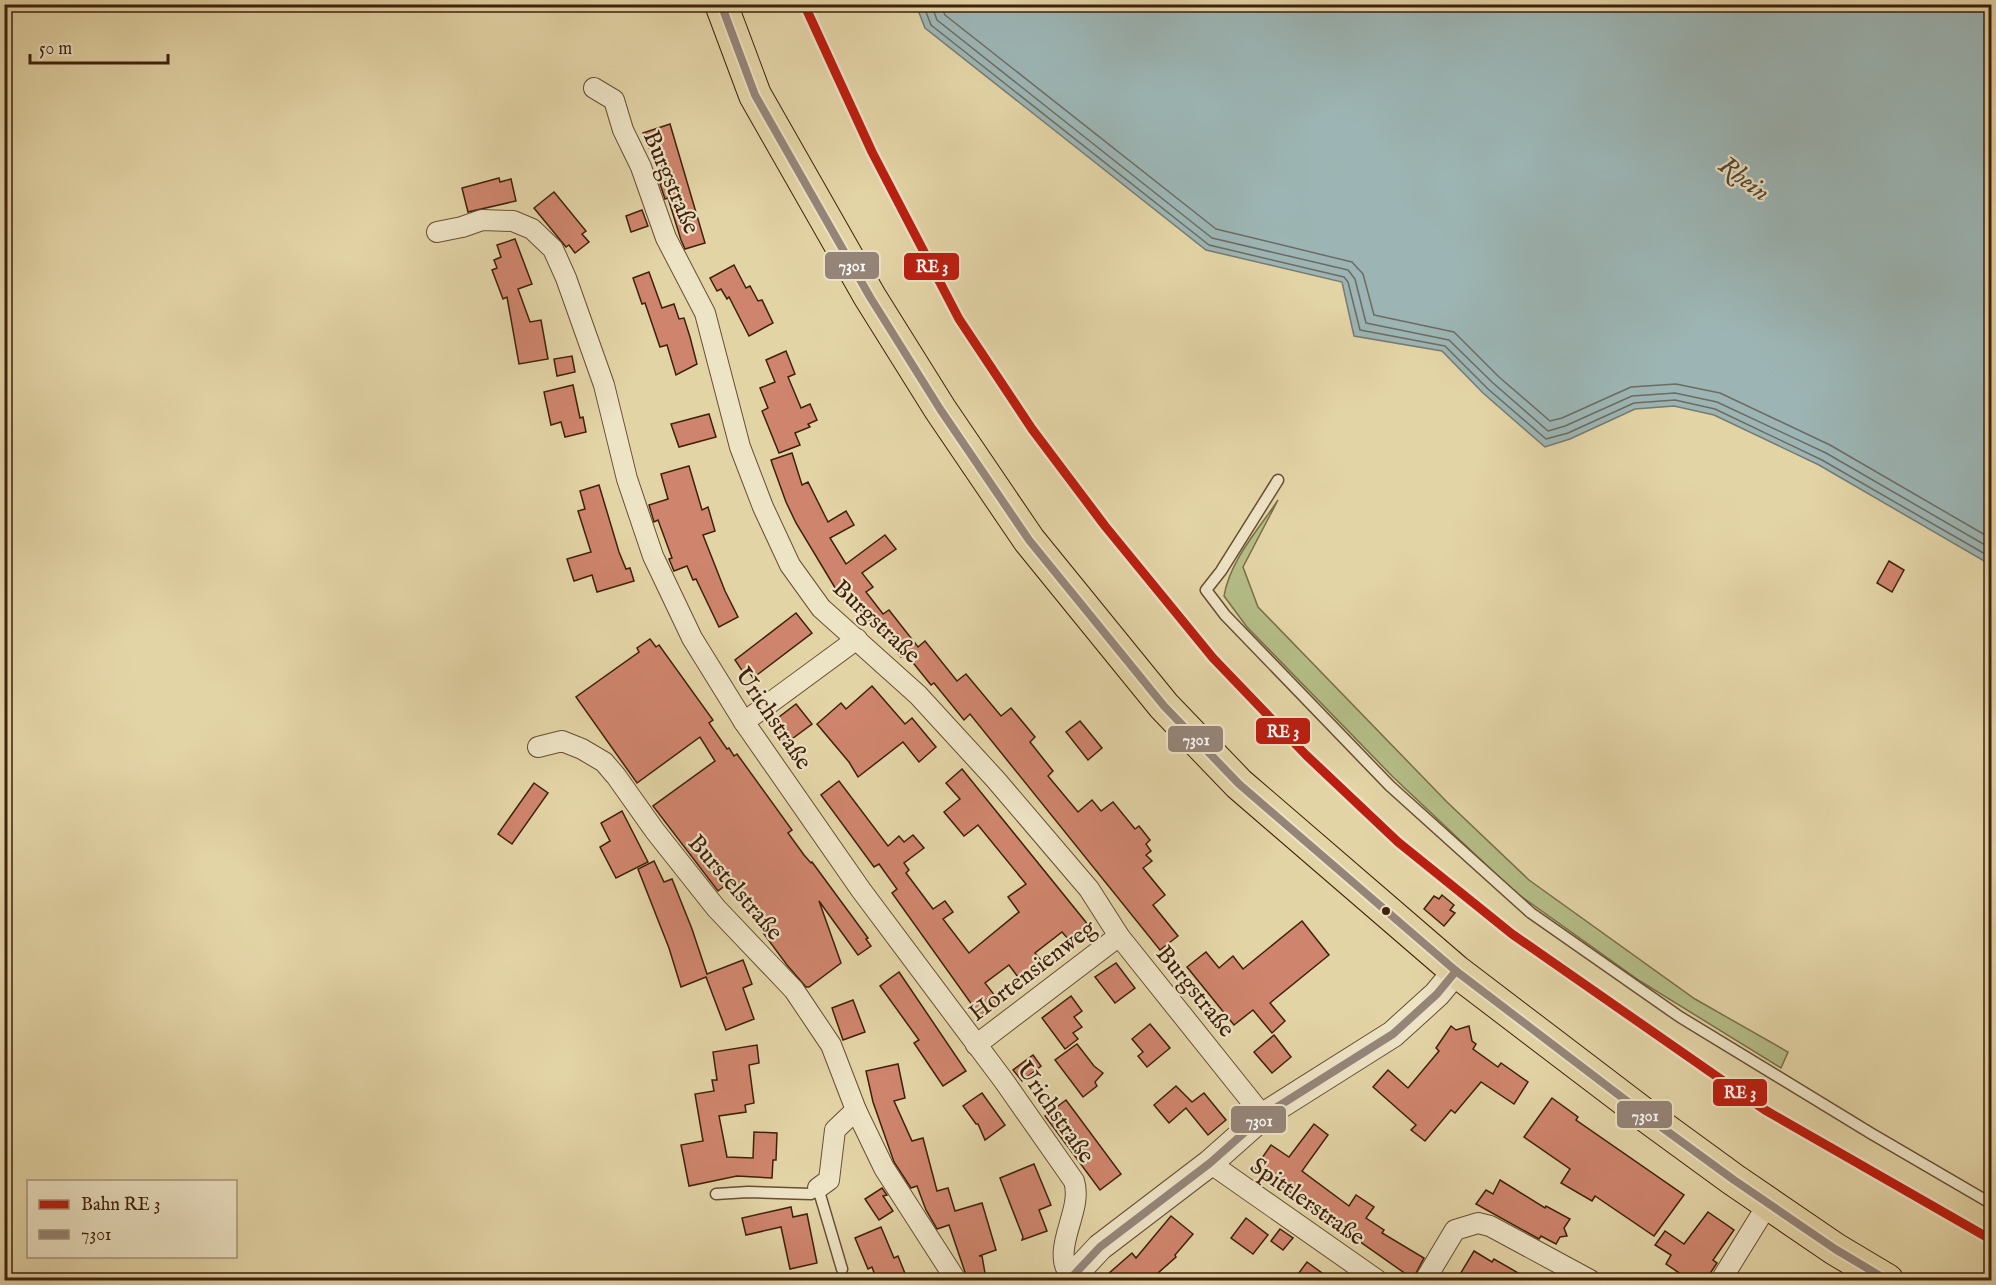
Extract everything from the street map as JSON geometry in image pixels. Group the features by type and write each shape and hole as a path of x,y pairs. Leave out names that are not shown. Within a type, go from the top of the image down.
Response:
{"main road":[{"path":"721,4 755,95 870,297 940,409 1029,540 1164,706 1239,784 1456,971 1649,1118 1768,1204 1887,1281"}],"street":[{"name":"Burgstraße","path":"594,88 614,100 623,130 641,166 666,238 705,313 740,447 763,507 790,565 821,608 918,694 996,780 1089,889 1119,936 1263,1116"},
{"name":"Urichstraße","path":"437,232 462,227 482,219 513,221 532,229 553,249 566,278 604,385 627,479 653,556 692,638 744,722 861,890 1004,1081 1074,1181 1075,1205 1063,1253 1066,1271 1071,1279"},
{"path":"744,722 857,639"},
{"name":"Burstelstraße","path":"538,747 562,741 604,762 716,908 794,990 831,1045 856,1110 884,1168 956,1281"},
{"name":"Hortensienweg","path":"976,1045 1119,936"},
{"path":"1071,1279 1100,1247 1210,1163 1263,1116 1393,1034 1437,994 1456,971"},
{"path":"818,1188 829,1180 835,1130 856,1110"},
{"name":"Spittlerstraße","path":"1210,1163 1377,1281"},
{"path":"1721,1281 1768,1204"},
{"path":"1425,1281 1455,1230 1478,1222 1490,1226 1590,1281"}],"lane":[{"path":"1278,480 1221,571 1206,590 1225,615 1390,786 1531,913 1680,1017 1992,1204"},
{"path":"716,1194 748,1192 811,1194 818,1188 842,1269"}],"green space":[{"path":"1278,500 1243,567 1258,607 1447,802 1529,880 1695,999 1788,1052 1781,1068 1640,981 1515,892 1393,777 1247,627 1224,596 1227,583 1239,557"}],"water":[{"name":"Rhein","path":"916,5 1991,5 1991,565 1819,465 1714,415 1674,406 1635,409 1570,439 1545,447 1483,393 1442,351 1354,336 1342,282 1206,250 925,28"}],"building":[{"path":"670,124 705,243 685,249 668,198 665,199 660,184 667,182 659,156 656,157 653,147 649,148 643,133"},
{"path":"499,178 500,182 511,179 516,201 468,212 462,188"},
{"path":"554,192 586,231 582,234 589,242 575,253 569,245 566,247 534,208"},
{"path":"642,210 648,226 631,232 626,216"},
{"path":"515,239 532,284 518,289 530,322 541,320 548,359 519,364 507,297 503,299 492,270 497,268 494,260 501,257 497,245"},
{"path":"734,265 746,288 750,286 758,301 762,300 773,323 749,336 729,297 727,299 721,289 717,291 710,278"},
{"path":"649,272 662,308 674,304 679,319 684,318 690,337 697,364 676,375 667,345 660,347 645,303 642,304 633,278"},
{"path":"786,351 795,374 788,377 801,408 810,404 817,420 808,424 810,427 795,433 800,445 779,453 762,411 768,408 760,388 775,382 766,360"},
{"path":"572,356 575,372 557,376 554,359"},
{"path":"573,385 580,418 583,417 586,432 565,437 561,422 551,425 544,392"},
{"path":"709,414 716,437 679,447 671,424"},
{"path":"792,453 802,485 808,482 828,522 846,511 854,525 830,538 846,564 885,535 896,549 862,573 873,587 866,592 883,614 889,610 918,647 925,641 957,681 966,674 1001,716 1011,708 1035,737 1030,742 1053,771 1048,776 1078,812 1092,800 1101,811 1113,802 1135,829 1139,826 1150,840 1146,844 1151,851 1146,855 1152,861 1143,868 1165,895 1153,905 1178,936 1160,950 970,714 964,720 934,683 931,685 906,654 901,657 889,642 882,638 854,601 848,605 837,591 796,523 771,460"},
{"path":"689,466 702,510 708,507 715,531 703,535 738,617 719,627 696,579 693,580 687,566 674,571 669,559 672,558 658,520 654,522 649,505 668,499 661,474"},
{"path":"599,485 619,552 626,569 630,568 634,581 597,592 592,575 574,581 567,559 591,552 578,511 585,509 580,491"},
{"path":"1889,561 1904,570 1892,592 1877,583"},
{"path":"796,613 812,633 753,678 749,672 745,675 735,660"},
{"path":"650,639 656,647 659,645 713,720 709,723 727,749 729,748 734,756 737,754 792,830 788,833 868,938 866,939 871,946 858,955 819,901 841,963 809,987 806,987 787,965 727,884 718,891 653,806 715,761 700,737 637,783 576,697 639,652 637,648"},
{"path":"872,686 905,724 912,718 936,747 919,762 903,742 858,777 849,762 817,724 841,703 846,709"},
{"path":"796,704 812,724 785,744 770,724"},
{"path":"1080,721 1102,748 1088,760 1066,732"},
{"path":"962,769 1089,926 1070,941 1062,932 1035,953 1043,963 1021,981 1009,965 985,983 999,1001 980,1016 892,893 897,889 879,864 874,867 821,795 839,781 888,846 899,836 904,842 913,835 924,848 904,863 909,870 906,873 933,909 945,901 953,912 943,919 969,953 1019,912 1008,897 1026,884 978,825 964,836 944,812 960,799 946,783"},
{"path":"534,783 548,793 512,844 498,834"},
{"path":"622,811 648,862 616,878 600,847 610,841 601,823"},
{"path":"654,861 664,882 672,879 707,974 743,960 752,984 743,988 754,1019 726,1030 706,977 681,987 669,948 638,869"},
{"path":"1442,895 1454,905 1450,910 1455,913 1444,926 1424,909 1434,896 1439,899"},
{"path":"1302,921 1329,955 1270,1003 1285,1021 1272,1033 1253,1010 1234,1025 1187,967 1206,952 1219,968 1233,956 1243,969"},
{"path":"1116,963 1135,988 1115,1003 1095,977"},
{"path":"899,972 966,1071 943,1086 914,1043 919,1040 880,986"},
{"path":"1071,996 1082,1011 1074,1017 1082,1027 1073,1033 1078,1039 1065,1049 1042,1018"},
{"path":"853,1000 865,1032 843,1040 832,1008"},
{"path":"1150,1024 1170,1048 1147,1067 1138,1056 1143,1052 1132,1039"},
{"path":"1451,1026 1456,1030 1469,1026 1472,1041 1476,1044 1473,1049 1498,1067 1501,1063 1528,1082 1514,1104 1481,1082 1455,1113 1451,1110 1425,1141 1411,1130 1416,1125 1373,1087 1388,1070 1408,1088 1439,1051 1436,1048"},
{"path":"1274,1035 1291,1057 1272,1073 1254,1052"},
{"path":"1077,1044 1094,1066 1103,1073 1095,1082 1097,1086 1083,1097 1055,1060"},
{"path":"757,1045 759,1063 749,1065 754,1103 745,1105 746,1112 719,1116 727,1157 753,1158 754,1132 777,1133 776,1160 773,1160 772,1178 737,1176 689,1186 681,1145 703,1141 695,1094 714,1091 712,1080 717,1080 713,1052"},
{"path":"1033,1055 1041,1066 1022,1081 1013,1070"},
{"path":"898,1064 905,1098 894,1101 912,1141 923,1138 937,1191 948,1188 955,1211 982,1203 996,1250 979,1256 982,1256 985,1273 971,1281 968,1281 949,1225 937,1229 926,1210 917,1186 911,1188 894,1162 873,1102 866,1071"},
{"path":"1176,1086 1192,1102 1204,1093 1226,1120 1208,1135 1186,1108 1169,1123 1154,1105"},
{"path":"982,1093 1005,1125 985,1140 978,1124 963,1106"},
{"path":"1552,1098 1578,1117 1576,1120 1684,1195 1654,1236 1595,1196 1592,1201 1561,1183 1570,1169 1524,1137"},
{"path":"1066,1100 1121,1174 1100,1190 1045,1116"},
{"path":"1314,1124 1328,1135 1302,1171 1349,1206 1356,1195 1374,1207 1366,1218 1384,1230 1382,1233 1424,1258 1413,1279 1255,1168 1271,1145 1289,1157"},
{"path":"1034,1164 1051,1205 1039,1210 1047,1231 1022,1240 1023,1237 1000,1178"},
{"path":"1500,1180 1545,1208 1546,1206 1570,1219 1564,1228 1567,1236 1560,1237 1556,1244 1541,1236 1539,1239 1476,1204 1486,1190 1493,1194"},
{"path":"882,1188 887,1195 883,1196 893,1211 879,1220 865,1199"},
{"path":"791,1207 793,1217 807,1214 817,1263 790,1269 781,1227 746,1235 742,1218"},
{"path":"1708,1212 1734,1230 1713,1260 1717,1263 1705,1281 1691,1281 1666,1264 1671,1255 1655,1245 1665,1231 1684,1244"},
{"path":"1171,1216 1193,1234 1175,1255 1176,1257 1149,1281 1100,1281 1132,1253 1136,1258"},
{"path":"1246,1218 1268,1235 1253,1254 1231,1238"},
{"path":"881,1227 894,1258 898,1256 908,1281 877,1281 872,1267 868,1269 855,1238"},
{"path":"1280,1229 1293,1238 1283,1250 1271,1241"},
{"path":"1474,1251 1492,1262 1494,1259 1532,1281 1456,1281"},
{"path":"1307,1262 1333,1281 1293,1281"}],"transit line":[{"name":"7301","path":"721,4 755,95 870,297 940,409 1029,540 1164,706 1239,784 1456,971 1734,1180 1835,1249 1887,1280"},
{"path":"804,4 872,152 959,319 1032,429 1105,526 1213,658 1306,755 1398,842 1512,934 1765,1110 1992,1240"},
{"name":"7301","path":"1069,1280 1100,1247 1210,1163 1263,1116 1393,1034 1437,994 1456,971"}]}
